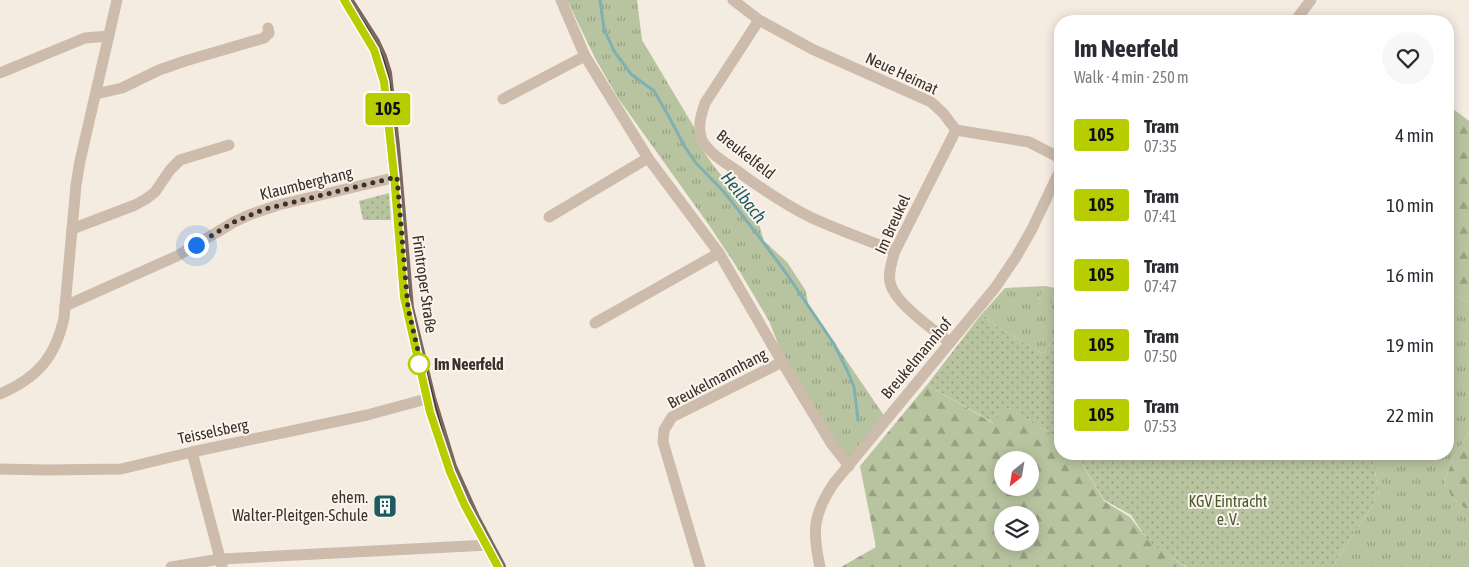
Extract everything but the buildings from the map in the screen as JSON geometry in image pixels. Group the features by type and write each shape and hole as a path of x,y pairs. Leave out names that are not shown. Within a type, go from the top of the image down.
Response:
{"main road":[{"name":"Frintroper Straße","path":"347,0 374,42 384,66 397,177 408,308 430,398 451,467 474,518 500,567"}],"street":[{"path":"0,394 24,382 44,365 59,338 64,318 80,161 117,0"},
{"path":"561,0 585,56 648,158 719,253 831,443 849,466"},
{"name":"Neue Heimat","path":"733,0 759,20 812,49 931,102 943,113 956,130"},
{"path":"1300,15 1311,0"},
{"name":"Breukelfeld","path":"759,20 705,103 701,114 701,138 712,152 750,181 787,204 810,216 895,251"},
{"path":"96,94 122,88 159,70 184,61 264,38 269,33 268,28"},
{"path":"0,73 86,38 109,36"},
{"path":"503,99 585,56"},
{"path":"956,130 1029,142 1054,155"},
{"name":"Im Breukel","path":"950,342 901,302 894,293 890,276 895,251 956,130"},
{"path":"72,229 146,199 155,192 170,170 180,160 230,145"},
{"path":"549,217 648,158"},
{"name":"Klaumberghang","path":"65,306 177,256 249,215 278,205 397,177"},
{"name":"Breukelmannhof","path":"820,567 814,536 819,509 825,496 995,288 1032,229 1054,183"},
{"path":"595,323 719,253"},
{"name":"Breukelmannhang","path":"700,567 663,442 664,430 672,417 782,362"},
{"name":"Teisselsberg","path":"0,469 122,469 192,452 358,417 430,398"},
{"path":"192,452 222,563"},
{"path":"172,567 488,545"}],"green space":[{"path":"567,0 637,0 642,40 694,127 699,145 758,221 764,241 787,262 806,291 808,304 887,420 849,465 782,354 769,321 740,272 711,228 618,98 595,58"},
{"path":"1454,110 1469,121 1469,302 1454,296"},
{"path":"389,193 391,220 363,220 359,201"},
{"path":"1045,286 1054,288 1054,304 1039,300"},
{"path":"1045,286 1039,299 1054,304 1054,339 1043,354 980,316 1005,288"},
{"path":"1454,296 1469,302 1469,433 1454,456"},
{"path":"980,316 1043,354 1054,339 1054,435 1007,408 994,423 927,385"},
{"path":"927,385 993,423 1006,407 1054,435 1054,460 1080,460 1104,501 1130,517 1150,543 1186,567 841,567 876,547 860,466"},
{"path":"1469,433 1469,508 1466,509 1452,498 1444,482 1454,456"},
{"name":"KGV Eintracht e. V.","path":"1080,460 1373,460 1379,495 1332,567 1187,567 1150,544 1131,515 1104,500"},
{"path":"1373,460 1452,460 1444,482 1452,498 1466,509 1469,508 1469,567 1332,567 1379,495"}],"waterway":[{"name":"Heilbach","path":"600,0 604,29 614,51 631,74 654,91 696,163 725,193 760,238 834,344 854,387 858,420"}],"tram line":[{"name":"105","path":"344,0 370,40 382,72 389,118 406,314 430,412 450,472 464,504 498,567"},
{"path":"349,0 376,43 383,57 389,77 393,102 397,169 411,311 445,442 469,503 503,567"}],"place":[{"name":"Im Neerfeld","path":"419,364"},
{"name":"ehem. Walter-Pleitgen-Schule","path":"385,506"}],"route":[{"path":"196,245 234,222 265,209 397,177 408,308 422,368 419,364"}]}
